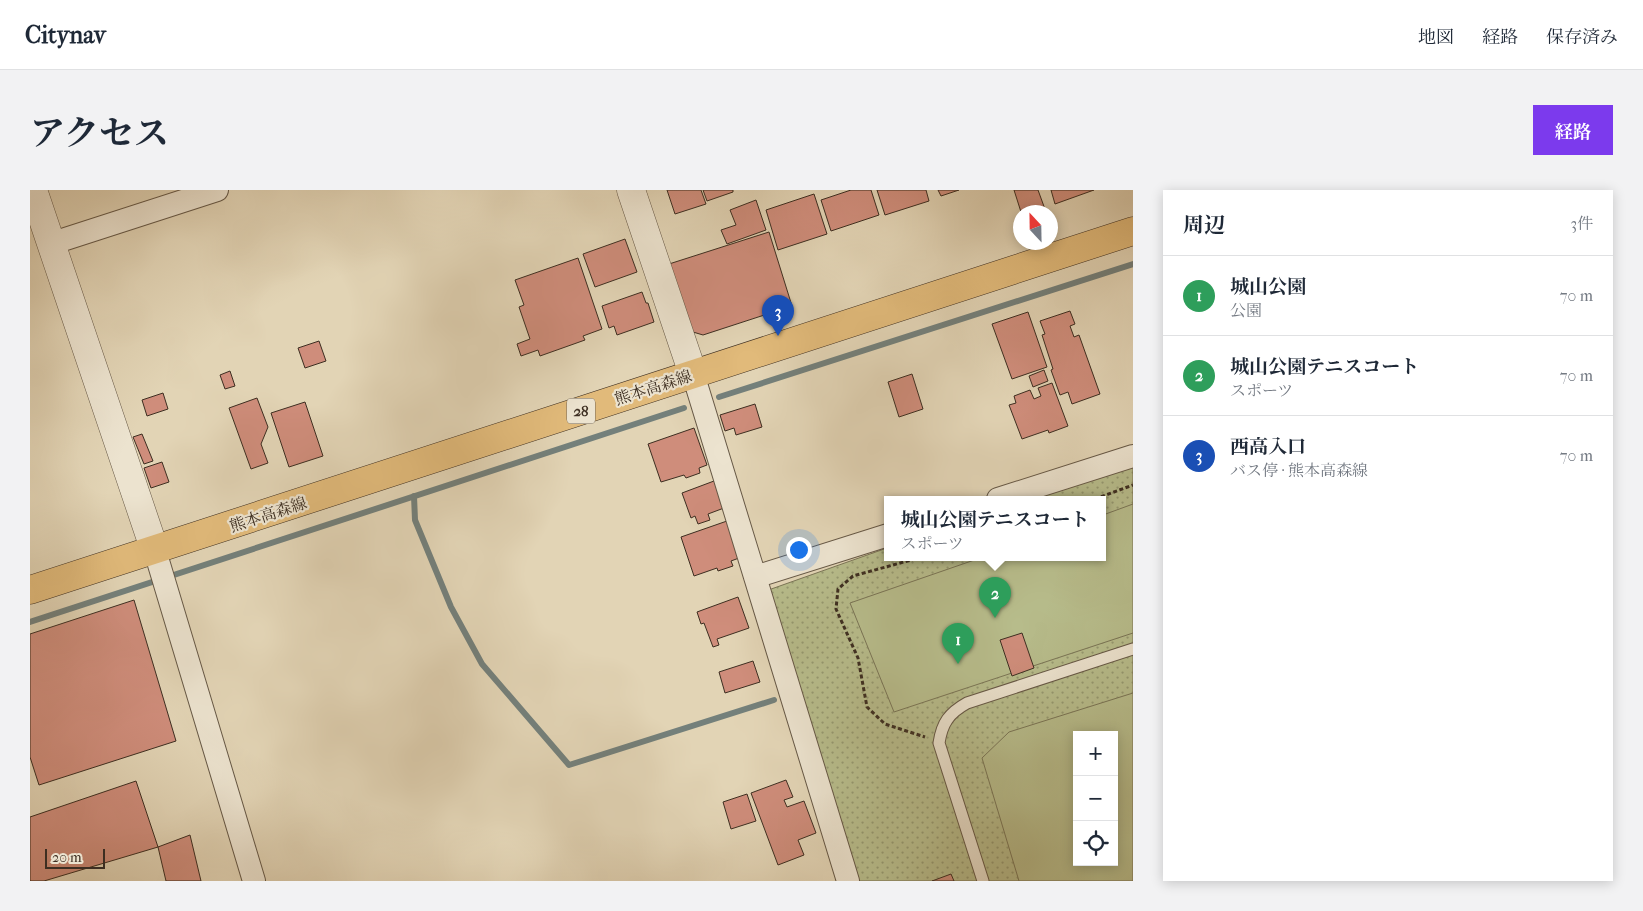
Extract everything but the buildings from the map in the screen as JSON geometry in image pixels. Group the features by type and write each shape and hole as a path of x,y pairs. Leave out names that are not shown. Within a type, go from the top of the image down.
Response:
{"main road":[{"name":"熊本高森線","path":"30,590 155,551 1133,231"}],"street":[{"path":"33,190 155,551 254,881"},
{"path":"50,244 217,190"},
{"path":"631,190 693,374 848,881"},
{"path":"1007,496 1133,456"},
{"path":"755,577 884,536"}],"lane":[{"path":"983,881 939,741 941,731 947,720 955,710 967,703 1133,649"}],"path":[{"path":"1103,496 1133,485"},
{"path":"907,561 853,576 838,589 836,609 858,658 867,707 885,724 939,741"}],"green space":[{"path":"1133,461 1133,881 854,881 760,593 884,549 884,561 1106,561 1106,496 1034,496"},
{"path":"1133,504 1133,633 894,712 850,603 971,561 1106,561 1106,514"},
{"path":"1133,693 1133,881 1019,881 982,758 1009,732"}],"waterway":[{"path":"719,397 1133,264"},
{"path":"30,622 684,408"},
{"path":"414,496 415,520 451,607 482,664 569,765 774,700"}],"place":[{"name":"西高入口","path":"778,336"},
{"name":"城山公園テニスコート","path":"995,618"},
{"name":"城山公園","path":"958,664"}]}
